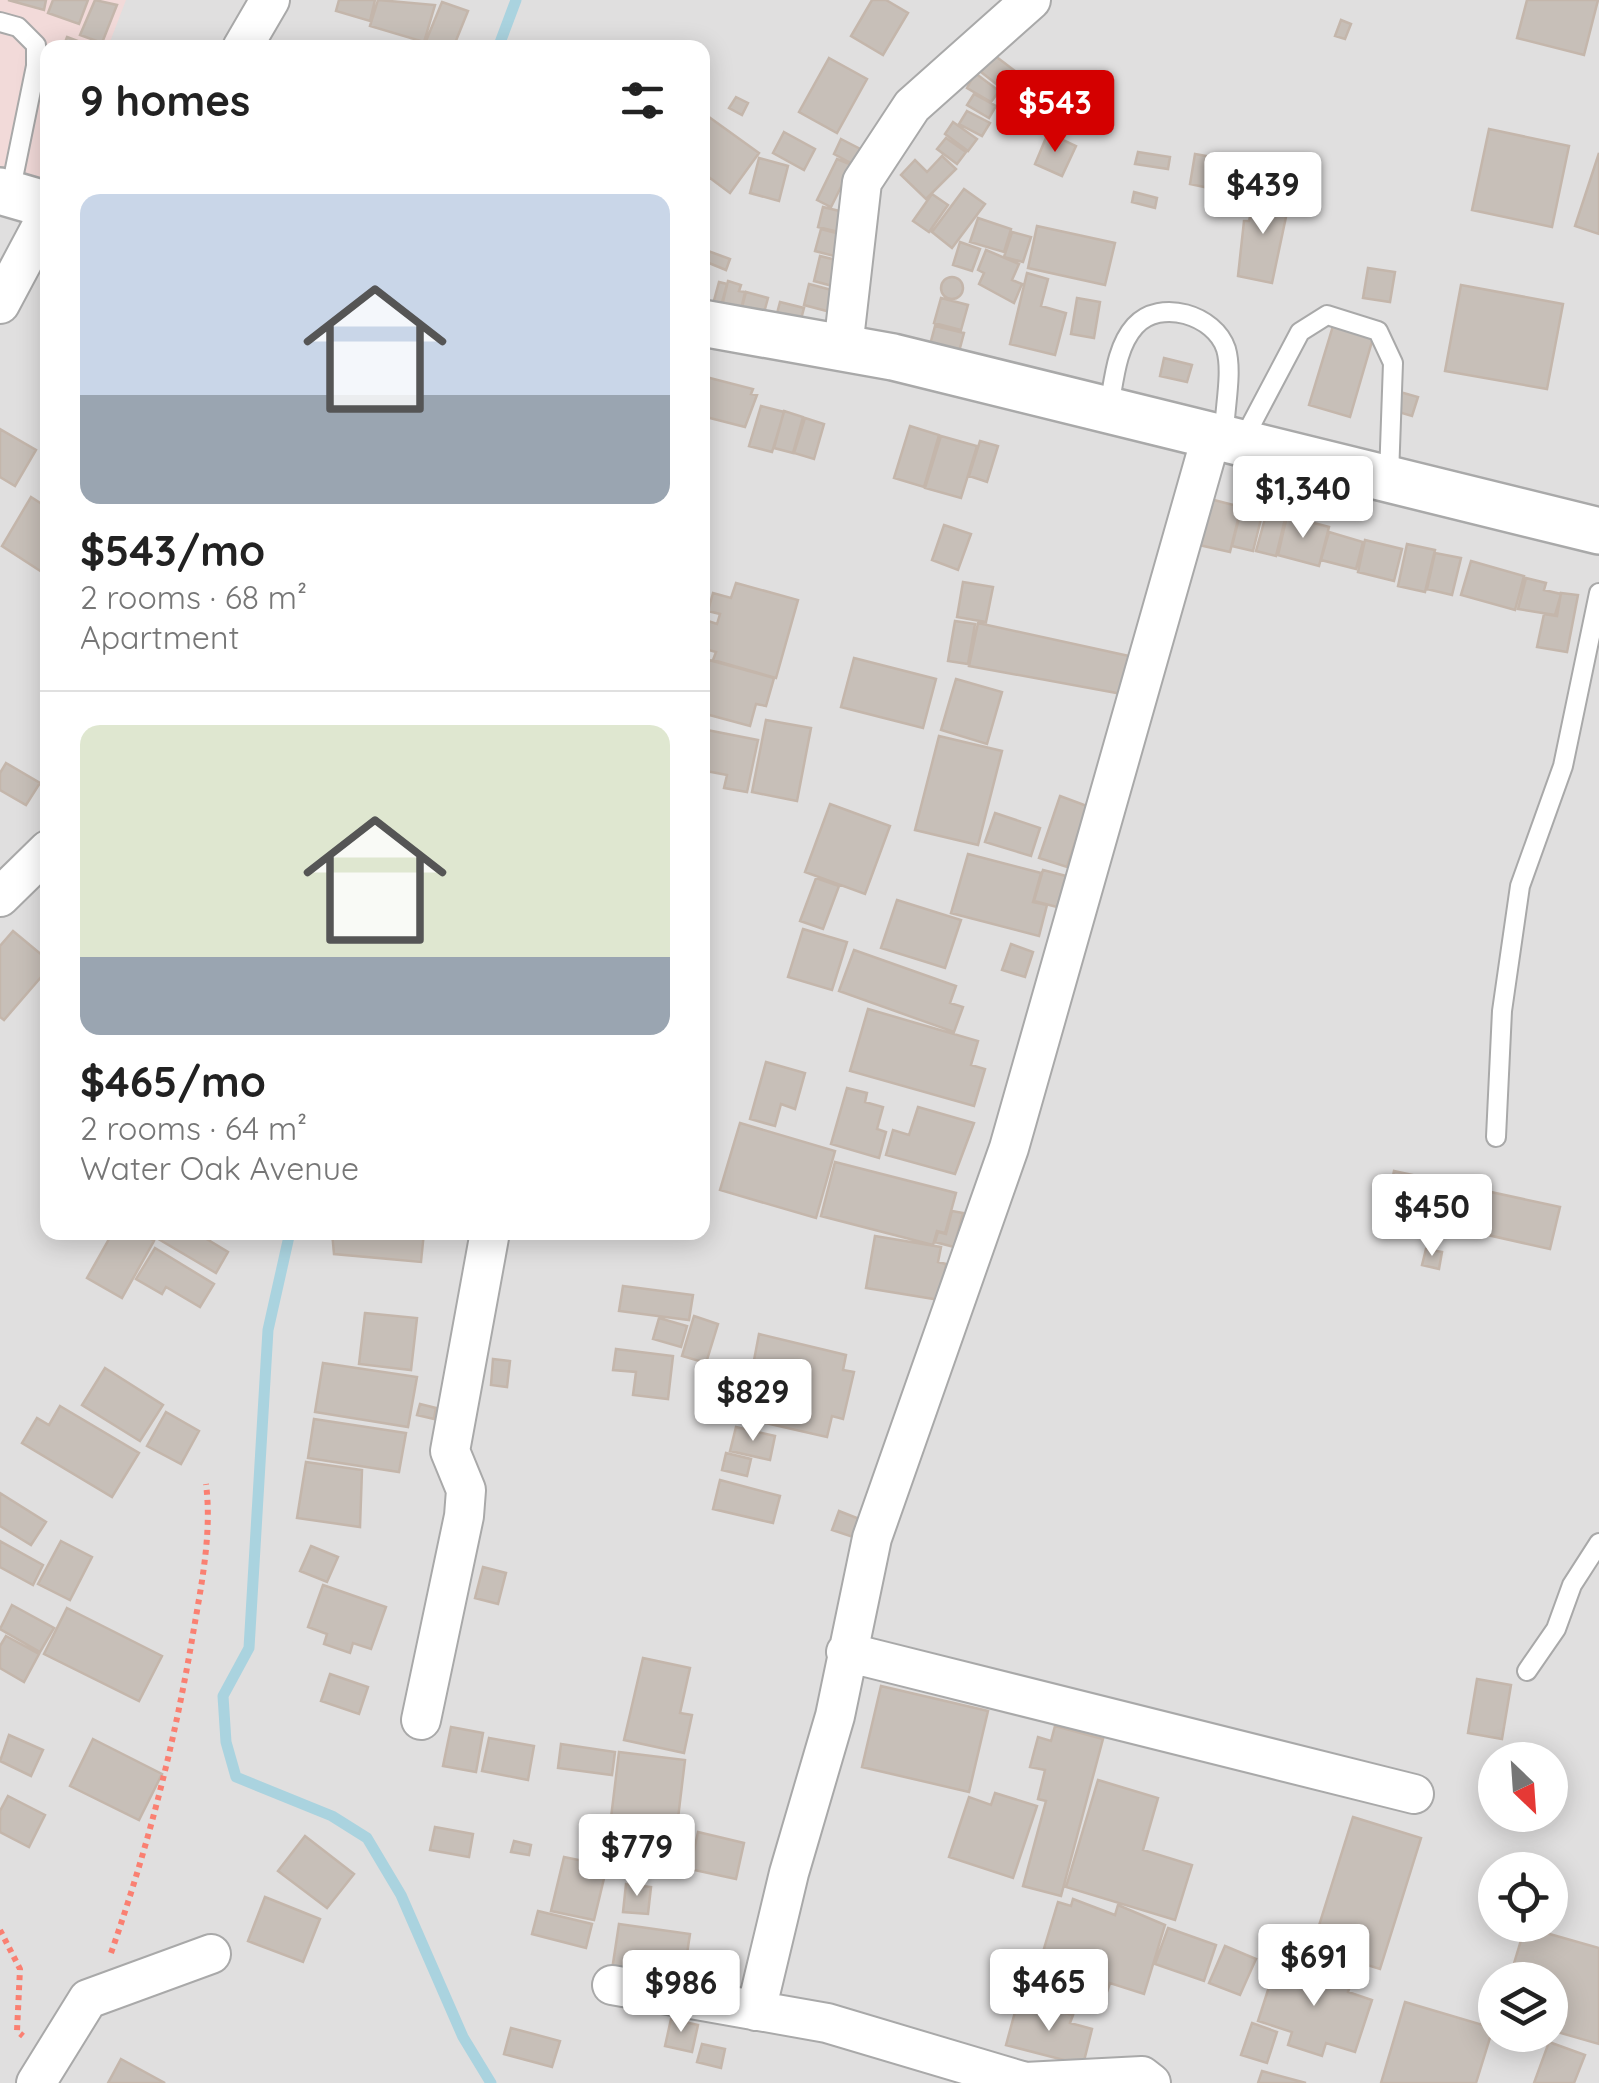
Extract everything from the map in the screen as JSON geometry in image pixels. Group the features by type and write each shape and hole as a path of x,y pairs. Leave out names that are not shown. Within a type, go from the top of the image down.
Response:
{"street":[{"path":"247,40 270,0"},
{"path":"843,348 862,182 912,106 1031,0"},
{"path":"0,304 26,201"},
{"path":"710,324 843,348 1109,409 1599,531"},
{"path":"756,2010 788,1873 835,1716 872,1538 1009,1148 1226,437"},
{"path":"0,897 40,858"},
{"path":"420,1720 464,1516 466,1490 450,1451 489,1240"},
{"path":"846,1652 1414,1794"},
{"path":"42,2072 88,1999 212,1954"},
{"path":"612,1985 827,2023 1026,2082 1142,2076 1150,2083"}],"lane":[{"path":"0,22 18,27 36,45 26,201"},
{"path":"1109,409 1120,352 1136,325 1156,313 1193,314 1216,331 1226,350 1226,437"},
{"path":"1226,437 1300,332 1327,315 1378,331 1393,363 1389,476"},
{"path":"1496,1138 1502,1011 1520,886 1563,766 1599,593"},
{"path":"1527,1671 1556,1630 1572,1584 1599,1543"}],"path":[{"path":"96,1996 151,1839 178,1726 200,1591 209,1508 206,1484"},
{"path":"0,1930 20,1969 17,2031 42,2072"}],"shaded area":[{"path":"0,0 1599,0 1599,2083 0,2083"},
{"path":"0,0 126,0 111,40 40,40 40,191 0,181"}],"building":[{"path":"8,0 46,0 44,10"},
{"path":"53,0 88,0 79,24 48,13"},
{"path":"95,0 117,5 103,40 80,35"},
{"path":"339,0 375,0 370,21 336,11"},
{"path":"378,0 435,5 425,40 370,26"},
{"path":"872,0 886,0 908,13 883,55 851,36"},
{"path":"1527,0 1598,0 1584,55 1517,38"},
{"path":"442,2 468,11 456,40 426,40"},
{"path":"1341,20 1351,24 1345,39 1335,36"},
{"path":"994,55 1023,77 1009,94 981,72"},
{"path":"829,58 867,79 837,133 799,112"},
{"path":"975,73 999,91 991,102 967,88"},
{"path":"974,94 996,106 989,118 967,105"},
{"path":"736,97 748,103 742,115 729,108"},
{"path":"967,111 990,123 982,136 959,124"},
{"path":"710,118 759,153 730,193 710,178"},
{"path":"953,122 977,139 968,151 945,134"},
{"path":"1489,129 1569,146 1552,227 1472,210"},
{"path":"784,132 815,149 804,170 773,153"},
{"path":"1048,133 1076,146 1062,176 1035,164"},
{"path":"946,138 966,152 957,164 937,149"},
{"path":"841,139 872,155 864,170 834,154"},
{"path":"1138,152 1170,157 1168,169 1135,164"},
{"path":"1599,153 1599,234 1575,226"},
{"path":"1195,154 1229,160 1223,191 1190,184"},
{"path":"942,156 956,169 926,199 901,175 915,160 927,172"},
{"path":"759,158 788,166 779,201 750,193"},
{"path":"837,159 852,165 831,207 817,200"},
{"path":"1268,175 1290,180 1287,194 1265,190"},
{"path":"964,189 985,204 952,248 932,232"},
{"path":"1134,192 1157,198 1155,208 1132,202"},
{"path":"1256,192 1290,198 1272,283 1238,276 1244,221 1249,221"},
{"path":"932,194 948,205 929,232 913,221"},
{"path":"823,207 852,214 847,234 818,227"},
{"path":"978,218 1011,229 1004,252 970,242"},
{"path":"1037,226 1115,243 1105,285 1028,268"},
{"path":"821,229 844,235 838,257 815,251"},
{"path":"1012,232 1031,237 1023,262 1004,257"},
{"path":"960,242 980,249 972,271 953,265"},
{"path":"986,250 1019,264 1012,280 1022,284 1014,303 979,284 984,273 978,270"},
{"path":"710,252 730,259 726,270 710,263"},
{"path":"820,256 844,262 836,287 814,281"},
{"path":"1368,268 1395,272 1390,302 1363,298"},
{"path":"1027,273 1048,279 1041,306 1066,313 1055,355 1010,344"},
{"path":"952,277 960,280 960,296 952,299 944,296 941,288 944,280"},
{"path":"728,281 741,285 739,291 745,292 740,314 721,310"},
{"path":"719,282 727,284 721,306 713,304"},
{"path":"809,284 839,292 834,313 804,305"},
{"path":"1461,285 1563,304 1547,389 1445,371"},
{"path":"746,292 768,298 762,320 740,315"},
{"path":"941,298 968,305 961,330 934,323"},
{"path":"1077,298 1100,302 1094,338 1071,334"},
{"path":"780,302 804,308 799,327 775,321"},
{"path":"935,326 964,333 956,363 927,356"},
{"path":"1333,326 1373,338 1350,417 1309,405"},
{"path":"1164,358 1192,365 1187,382 1160,376"},
{"path":"710,378 753,389 751,394 757,395 745,427 710,418"},
{"path":"1400,392 1418,397 1412,416 1395,411"},
{"path":"761,406 784,412 772,452 749,446"},
{"path":"784,411 803,417 793,453 774,448"},
{"path":"805,418 824,424 814,459 794,453"},
{"path":"910,426 939,435 924,487 894,478"},
{"path":"0,429 36,450 15,486 0,477"},
{"path":"941,436 977,446 961,498 925,488"},
{"path":"980,441 998,446 987,482 969,476"},
{"path":"31,497 40,503 40,571 2,546"},
{"path":"1210,499 1241,507 1230,552 1199,545"},
{"path":"1241,510 1262,515 1253,551 1232,546"},
{"path":"1266,515 1285,519 1276,556 1256,551"},
{"path":"1287,516 1329,527 1319,566 1278,555"},
{"path":"944,525 971,534 958,570 932,560"},
{"path":"1329,532 1363,542 1356,569 1321,560"},
{"path":"1365,540 1402,549 1394,581 1358,572"},
{"path":"1407,544 1435,550 1425,592 1398,586"},
{"path":"1435,553 1461,558 1452,595 1427,589"},
{"path":"1471,561 1524,576 1515,610 1461,595"},
{"path":"1526,578 1546,583 1544,590 1561,594 1555,615 1518,609"},
{"path":"963,582 993,587 986,622 957,617"},
{"path":"736,583 798,600 776,678 713,660 716,652 710,650 710,622 717,624 720,614 710,612 713,593 731,598"},
{"path":"1561,593 1578,595 1567,652 1537,647 1544,614 1557,616"},
{"path":"955,621 975,624 968,664 948,661"},
{"path":"978,623 1129,656 1122,694 969,666"},
{"path":"854,658 936,679 923,728 841,707"},
{"path":"710,660 774,678 766,706 756,704 750,726 710,715"},
{"path":"956,679 1002,692 987,744 941,730"},
{"path":"766,720 811,728 797,801 752,792"},
{"path":"710,731 758,740 747,792 724,788 727,775 710,772"},
{"path":"939,736 1002,751 978,845 915,830"},
{"path":"6,763 40,783 26,805 0,790 0,773"},
{"path":"1060,796 1087,806 1067,867 1039,858"},
{"path":"830,804 890,826 865,894 805,872"},
{"path":"995,813 1040,828 1031,856 985,842"},
{"path":"968,854 1041,873 1033,902 1047,905 1039,936 951,913"},
{"path":"1043,870 1066,876 1057,907 1034,901"},
{"path":"816,878 839,886 823,929 800,921"},
{"path":"897,900 961,920 945,968 881,948"},
{"path":"803,929 847,942 832,990 788,977"},
{"path":"13,931 40,953 40,978 4,1020 0,1017 0,946"},
{"path":"1011,944 1033,952 1025,977 1002,970"},
{"path":"854,950 956,986 950,1003 963,1007 954,1032 839,991"},
{"path":"868,1009 978,1041 971,1065 985,1069 974,1106 850,1071"},
{"path":"766,1062 805,1073 795,1109 781,1104 775,1126 750,1119"},
{"path":"847,1088 867,1093 865,1102 883,1107 877,1129 886,1132 879,1158 831,1144"},
{"path":"918,1107 974,1123 955,1174 886,1155 893,1130 909,1135"},
{"path":"740,1123 835,1151 816,1218 720,1190"},
{"path":"835,1162 956,1193 945,1233 937,1231 933,1245 821,1216"},
{"path":"1394,1171 1560,1207 1550,1249 1385,1212"},
{"path":"952,1211 963,1213 954,1247 935,1242 938,1232 946,1234"},
{"path":"875,1236 941,1247 938,1262 946,1264 940,1300 866,1288"},
{"path":"108,1240 154,1241 122,1298 87,1278"},
{"path":"160,1240 208,1240 228,1252 216,1273"},
{"path":"333,1240 423,1240 421,1262 334,1254"},
{"path":"155,1248 214,1284 200,1307 166,1287 162,1294 136,1279"},
{"path":"1426,1249 1442,1252 1439,1269 1422,1265"},
{"path":"623,1286 693,1295 689,1320 619,1311"},
{"path":"365,1313 417,1318 411,1370 359,1364"},
{"path":"694,1316 718,1324 706,1363 682,1356"},
{"path":"659,1318 687,1326 681,1347 653,1339"},
{"path":"759,1334 846,1355 843,1370 854,1372 843,1419 832,1416 827,1437 743,1418"},
{"path":"616,1349 673,1356 668,1399 633,1395 636,1372 613,1370"},
{"path":"493,1359 510,1361 507,1387 491,1385"},
{"path":"323,1363 417,1377 408,1427 315,1412"},
{"path":"105,1368 163,1405 140,1441 82,1405"},
{"path":"420,1404 436,1408 434,1419 417,1415"},
{"path":"60,1406 139,1453 112,1497 22,1443 37,1418 49,1425"},
{"path":"166,1412 199,1431 181,1464 147,1446"},
{"path":"314,1419 406,1433 399,1472 308,1458"},
{"path":"736,1427 775,1436 770,1460 730,1451"},
{"path":"726,1453 751,1459 747,1476 722,1470"},
{"path":"306,1462 362,1470 360,1527 297,1518"},
{"path":"720,1480 780,1496 773,1523 713,1509"},
{"path":"0,1493 46,1522 31,1545 0,1526"},
{"path":"839,1511 862,1520 856,1538 832,1530"},
{"path":"0,1541 43,1565 33,1585 0,1567"},
{"path":"61,1541 92,1557 70,1600 38,1584"},
{"path":"311,1546 338,1557 327,1582 300,1571"},
{"path":"483,1567 506,1573 498,1604 475,1598"},
{"path":"323,1585 386,1607 371,1649 353,1643 350,1653 324,1644 327,1634 308,1627"},
{"path":"12,1605 54,1628 40,1652 0,1629"},
{"path":"67,1608 162,1656 139,1701 44,1654"},
{"path":"6,1636 39,1654 24,1682 0,1668 0,1646"},
{"path":"643,1658 690,1668 680,1713 692,1715 684,1753 624,1740"},
{"path":"330,1674 368,1687 359,1714 321,1701"},
{"path":"1477,1679 1511,1685 1502,1739 1468,1733"},
{"path":"881,1686 988,1711 969,1792 862,1767"},
{"path":"1055,1726 1103,1739 1061,1896 1023,1886 1046,1801 1038,1799 1045,1770 1030,1767 1038,1737 1051,1741"},
{"path":"451,1727 483,1733 476,1772 443,1766"},
{"path":"9,1735 43,1750 31,1776 0,1761"},
{"path":"489,1738 534,1746 528,1780 482,1771"},
{"path":"93,1739 162,1774 139,1820 70,1786"},
{"path":"561,1744 615,1752 612,1775 558,1768"},
{"path":"619,1752 685,1760 676,1835 610,1826"},
{"path":"1098,1780 1158,1798 1143,1850 1192,1865 1175,1920 1066,1887"},
{"path":"995,1793 1037,1806 1013,1878 949,1857 969,1797 991,1805"},
{"path":"8,1796 45,1815 29,1847 0,1832 0,1811"},
{"path":"1353,1817 1421,1838 1380,1969 1312,1948"},
{"path":"435,1827 473,1834 469,1857 430,1850"},
{"path":"698,1832 744,1843 736,1879 690,1869"},
{"path":"305,1836 354,1874 327,1908 278,1871"},
{"path":"514,1841 531,1845 529,1855 511,1852"},
{"path":"564,1857 607,1866 594,1920 551,1911"},
{"path":"626,1884 651,1887 648,1914 623,1912"},
{"path":"265,1897 320,1919 303,1962 248,1941"},
{"path":"1073,1899 1115,1915 1118,1905 1165,1925 1144,1994 1110,1983 1107,1992 1073,1982 1076,1973 1040,1962 1058,1902 1071,1906"},
{"path":"538,1911 592,1924 586,1948 532,1934"},
{"path":"619,1924 690,1934 683,1980 612,1970"},
{"path":"1168,1928 1216,1945 1204,1981 1155,1964"},
{"path":"1568,1939 1599,1948 1599,2044 1568,2035 1568,1962 1514,1962 1520,1942"},
{"path":"1225,1946 1256,1959 1240,1995 1209,1983"},
{"path":"1278,1959 1351,1983 1348,1992 1372,2000 1355,2052 1326,2043 1322,2056 1288,2045 1292,2032 1258,2021"},
{"path":"1032,1963 1054,1969 1050,1979 1028,1973"},
{"path":"1018,2001 1073,2015 1070,2023 1092,2029 1083,2065 1006,2045"},
{"path":"1405,2002 1478,2024 1478,2052 1486,2052 1476,2083 1381,2083"},
{"path":"671,2019 698,2025 692,2052 665,2046"},
{"path":"1252,2023 1277,2032 1267,2063 1241,2055"},
{"path":"511,2028 560,2041 552,2067 504,2054"},
{"path":"702,2044 725,2049 721,2068 697,2062"},
{"path":"1568,2049 1585,2055 1574,2083 1534,2083 1545,2052 1568,2052"},
{"path":"121,2059 165,2083 108,2083"},
{"path":"1262,2071 1306,2083 1258,2083"}],"waterway":[{"path":"501,40 516,0"},
{"path":"288,1240 268,1330 249,1648 223,1696 226,1742 236,1777 332,1816 367,1838 401,1895 463,2037 491,2083"}]}
